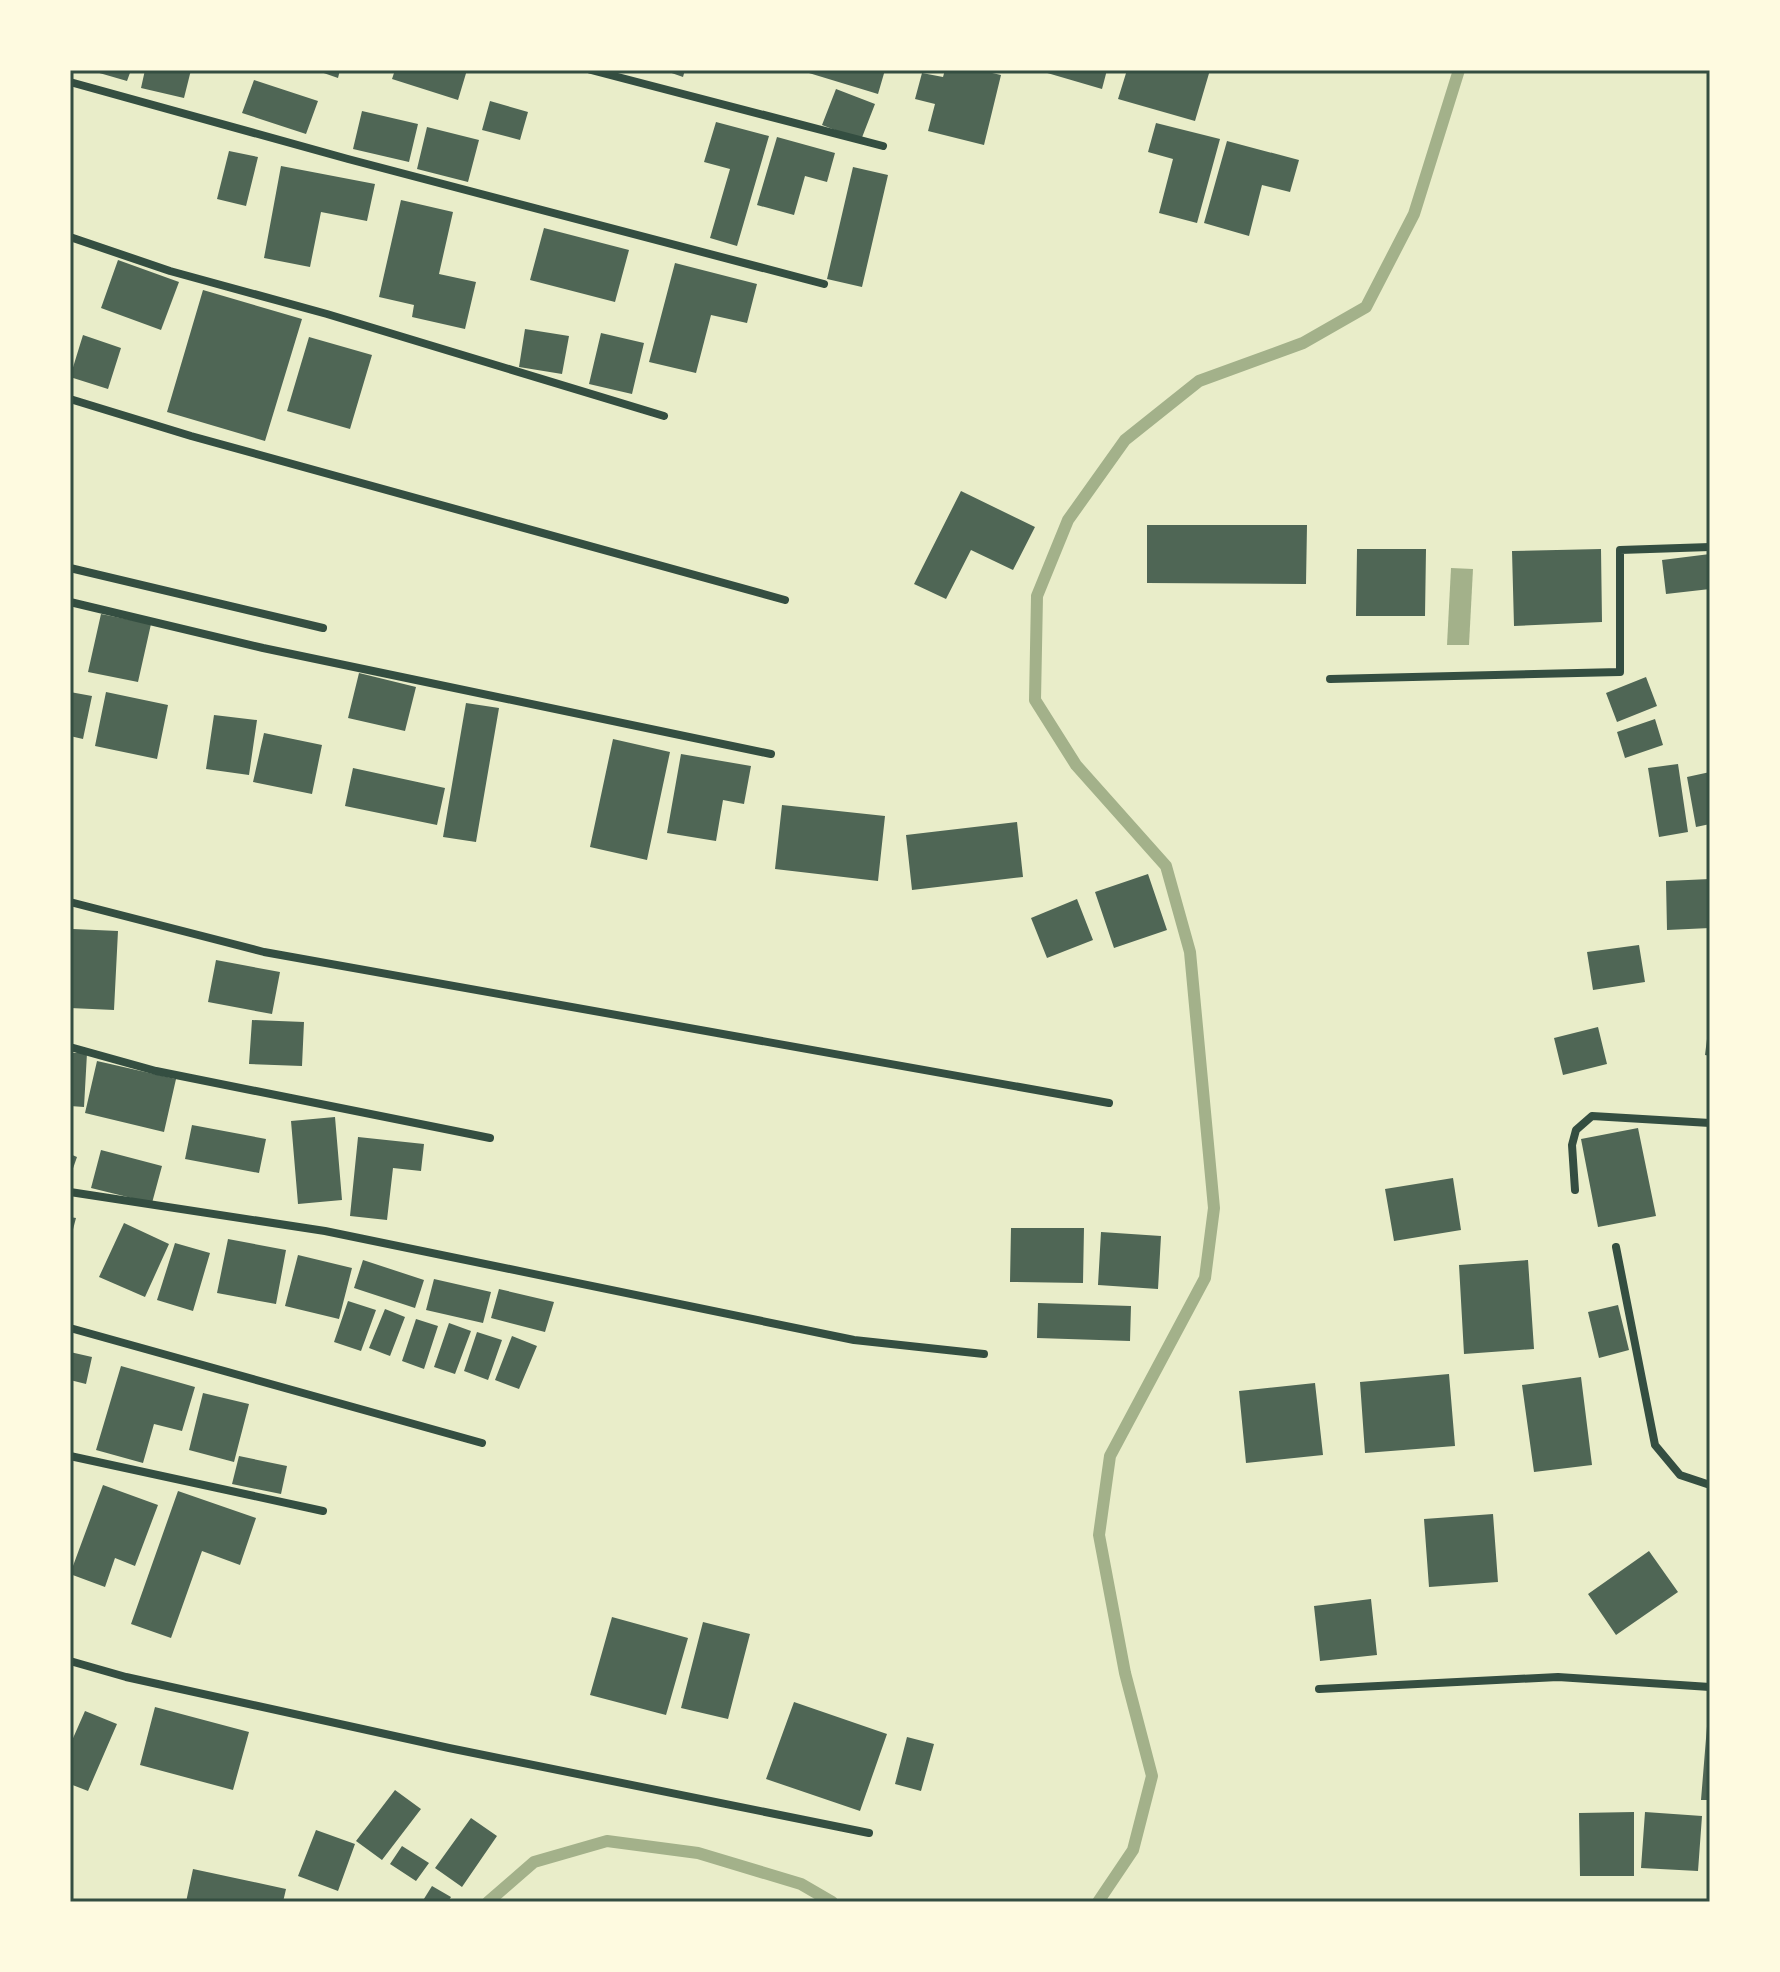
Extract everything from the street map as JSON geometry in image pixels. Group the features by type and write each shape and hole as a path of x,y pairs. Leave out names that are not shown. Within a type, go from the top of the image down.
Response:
{"street":[{"path":"591,70 883,146"},
{"path":"70,82 824,284"},
{"path":"70,237 170,271 327,314 664,416"},
{"path":"70,399 191,436 785,600"},
{"path":"1330,679 1620,672 1620,550 1710,547"},
{"path":"70,568 323,628"},
{"path":"70,602 263,648 771,754"},
{"path":"70,902 264,952 1109,1103"},
{"path":"70,1047 156,1071 490,1138"},
{"path":"1575,1190 1572,1145 1576,1130 1592,1116 1710,1123"},
{"path":"70,1192 325,1231 854,1340 984,1354"},
{"path":"1616,1247 1655,1445 1680,1475 1710,1485"},
{"path":"70,1328 482,1443"},
{"path":"70,1456 323,1511"},
{"path":"70,1661 126,1677 419,1741 869,1833"},
{"path":"1319,1689 1558,1677 1710,1687"}],"shaded area":[{"path":"1451,568 1473,569 1469,645 1447,645"}],"building":[{"path":"89,70 131,70 127,81"},
{"path":"145,70 191,70 184,98 141,88"},
{"path":"315,70 340,70 338,78"},
{"path":"395,70 467,70 458,100 392,79"},
{"path":"663,70 685,70 683,77"},
{"path":"799,70 885,70 878,94"},
{"path":"945,70 979,70 1001,75 984,145 928,131 935,104 915,99 922,73 943,77"},
{"path":"1037,70 1107,70 1102,89"},
{"path":"1127,70 1210,70 1195,121 1118,99"},
{"path":"254,80 318,101 306,134 242,113"},
{"path":"836,89 875,104 861,140 822,125"},
{"path":"490,101 528,112 520,140 482,130"},
{"path":"362,111 418,124 409,162 353,149"},
{"path":"716,122 769,136 737,246 710,238 730,169 704,162"},
{"path":"1156,123 1220,139 1197,223 1159,213 1173,159 1148,152"},
{"path":"427,127 479,140 468,182 417,169"},
{"path":"777,137 835,153 827,182 805,176 794,215 757,205"},
{"path":"1227,141 1299,160 1290,192 1262,185 1249,236 1204,223"},
{"path":"229,151 258,157 246,206 217,199"},
{"path":"281,166 375,184 367,221 321,212 310,267 264,258"},
{"path":"853,167 888,175 862,287 827,279"},
{"path":"401,200 453,212 439,274 476,282 465,329 412,317 414,305 379,297"},
{"path":"544,228 629,250 615,302 530,280"},
{"path":"118,260 179,282 161,330 101,308"},
{"path":"675,263 757,284 747,323 711,315 696,373 649,362"},
{"path":"203,290 302,319 265,441 167,412"},
{"path":"525,329 569,336 562,374 519,367"},
{"path":"601,333 644,343 632,394 589,384"},
{"path":"83,335 121,348 108,389 70,377"},
{"path":"309,337 372,355 350,429 287,411"},
{"path":"961,491 1035,527 1013,570 971,550 946,599 914,584"},
{"path":"1147,525 1307,525 1306,584 1147,583"},
{"path":"1357,549 1426,549 1425,616 1356,616"},
{"path":"1601,549 1602,622 1514,626 1512,551"},
{"path":"1710,554 1710,589 1666,594 1662,560"},
{"path":"101,614 151,624 138,682 88,672"},
{"path":"359,673 416,687 405,731 348,718"},
{"path":"1646,677 1657,706 1617,722 1606,693"},
{"path":"70,692 92,696 83,739 70,736"},
{"path":"106,692 168,705 157,759 95,746"},
{"path":"466,703 499,708 476,842 443,837"},
{"path":"214,715 257,720 249,775 206,769"},
{"path":"1655,719 1663,745 1625,758 1617,732"},
{"path":"264,733 322,745 312,794 253,782"},
{"path":"613,739 670,752 647,860 590,847"},
{"path":"681,754 751,766 744,804 723,800 716,841 667,833"},
{"path":"1678,764 1688,832 1659,837 1648,768"},
{"path":"353,768 445,788 437,825 345,806"},
{"path":"1710,772 1710,824 1696,827 1687,777"},
{"path":"782,805 885,816 878,881 775,869"},
{"path":"1017,822 1023,877 912,890 906,835"},
{"path":"1148,874 1167,930 1114,948 1095,892"},
{"path":"1710,879 1710,928 1667,930 1666,881"},
{"path":"1077,899 1093,940 1047,958 1031,918"},
{"path":"73,929 118,931 114,1010 70,1008"},
{"path":"1639,945 1645,982 1593,990 1587,952"},
{"path":"216,960 280,972 272,1014 208,1002"},
{"path":"252,1020 304,1022 302,1066 249,1064"},
{"path":"1598,1027 1607,1064 1563,1075 1554,1038"},
{"path":"1710,1031 1710,1056 1705,1055"},
{"path":"70,1053 87,1053 84,1107 70,1106"},
{"path":"97,1061 176,1079 164,1132 85,1113"},
{"path":"335,1117 342,1200 298,1204 291,1121"},
{"path":"192,1125 266,1139 259,1173 185,1159"},
{"path":"1638,1128 1656,1216 1598,1227 1581,1139"},
{"path":"358,1137 424,1144 421,1171 393,1168 387,1220 350,1216"},
{"path":"101,1150 162,1166 152,1203 91,1188"},
{"path":"70,1154 77,1157 70,1177"},
{"path":"1453,1178 1461,1230 1394,1241 1385,1189"},
{"path":"70,1217 76,1218 71,1237 70,1237"},
{"path":"124,1223 169,1244 145,1297 99,1277"},
{"path":"1011,1228 1084,1228 1083,1283 1010,1282"},
{"path":"1101,1232 1161,1236 1158,1289 1098,1285"},
{"path":"228,1239 286,1250 276,1304 217,1293"},
{"path":"175,1243 210,1253 193,1311 157,1300"},
{"path":"298,1255 352,1268 339,1319 285,1306"},
{"path":"363,1260 424,1280 415,1308 354,1288"},
{"path":"1528,1260 1534,1349 1464,1354 1459,1265"},
{"path":"434,1279 491,1292 483,1323 426,1310"},
{"path":"499,1289 554,1302 545,1332 491,1318"},
{"path":"348,1301 376,1310 361,1351 334,1342"},
{"path":"1038,1303 1131,1306 1130,1341 1037,1338"},
{"path":"1618,1305 1629,1350 1599,1358 1588,1312"},
{"path":"385,1309 405,1317 390,1356 369,1348"},
{"path":"416,1319 438,1326 424,1369 402,1361"},
{"path":"449,1323 471,1331 455,1374 434,1367"},
{"path":"477,1332 502,1340 488,1380 464,1371"},
{"path":"512,1336 537,1346 519,1389 495,1380"},
{"path":"70,1352 92,1357 86,1384 70,1380"},
{"path":"121,1366 195,1387 182,1431 154,1424 143,1463 96,1450"},
{"path":"1449,1374 1455,1446 1365,1453 1360,1382"},
{"path":"1581,1377 1592,1465 1534,1472 1522,1385"},
{"path":"1315,1383 1323,1455 1246,1463 1239,1391"},
{"path":"203,1393 249,1404 234,1462 189,1450"},
{"path":"239,1456 287,1466 281,1494 232,1484"},
{"path":"103,1485 158,1505 135,1566 115,1558 105,1587 70,1574"},
{"path":"178,1491 256,1518 240,1565 202,1551 171,1638 131,1624"},
{"path":"1493,1514 1498,1582 1429,1587 1424,1519"},
{"path":"1649,1551 1678,1592 1616,1635 1588,1594"},
{"path":"1371,1599 1377,1655 1320,1661 1314,1606"},
{"path":"612,1617 688,1638 666,1715 590,1695"},
{"path":"703,1622 750,1634 728,1719 681,1708"},
{"path":"794,1702 887,1734 860,1811 766,1779"},
{"path":"155,1707 249,1732 233,1790 140,1765"},
{"path":"85,1711 117,1724 88,1791 70,1784 70,1745"},
{"path":"1708,1714 1710,1800 1701,1800"},
{"path":"907,1737 934,1744 921,1791 895,1784"},
{"path":"395,1790 421,1809 382,1860 356,1841"},
{"path":"1634,1812 1634,1876 1580,1876 1579,1813"},
{"path":"1645,1812 1702,1816 1698,1871 1641,1868"},
{"path":"471,1818 497,1836 462,1887 435,1868"},
{"path":"316,1830 355,1844 338,1891 298,1876"},
{"path":"402,1846 429,1863 416,1881 390,1864"},
{"path":"193,1869 286,1889 283,1902 186,1902"},
{"path":"432,1886 451,1897 448,1902 422,1902"}],"waterway":[{"path":"1098,1902 1133,1850 1152,1776 1125,1673 1099,1535 1110,1456 1205,1278 1214,1208 1190,952 1166,866 1076,765 1035,700 1037,596 1068,520 1125,440 1199,381 1303,343 1366,307 1414,214 1459,70"},
{"path":"488,1902 534,1862 607,1841 698,1853 801,1884 832,1902"}]}
